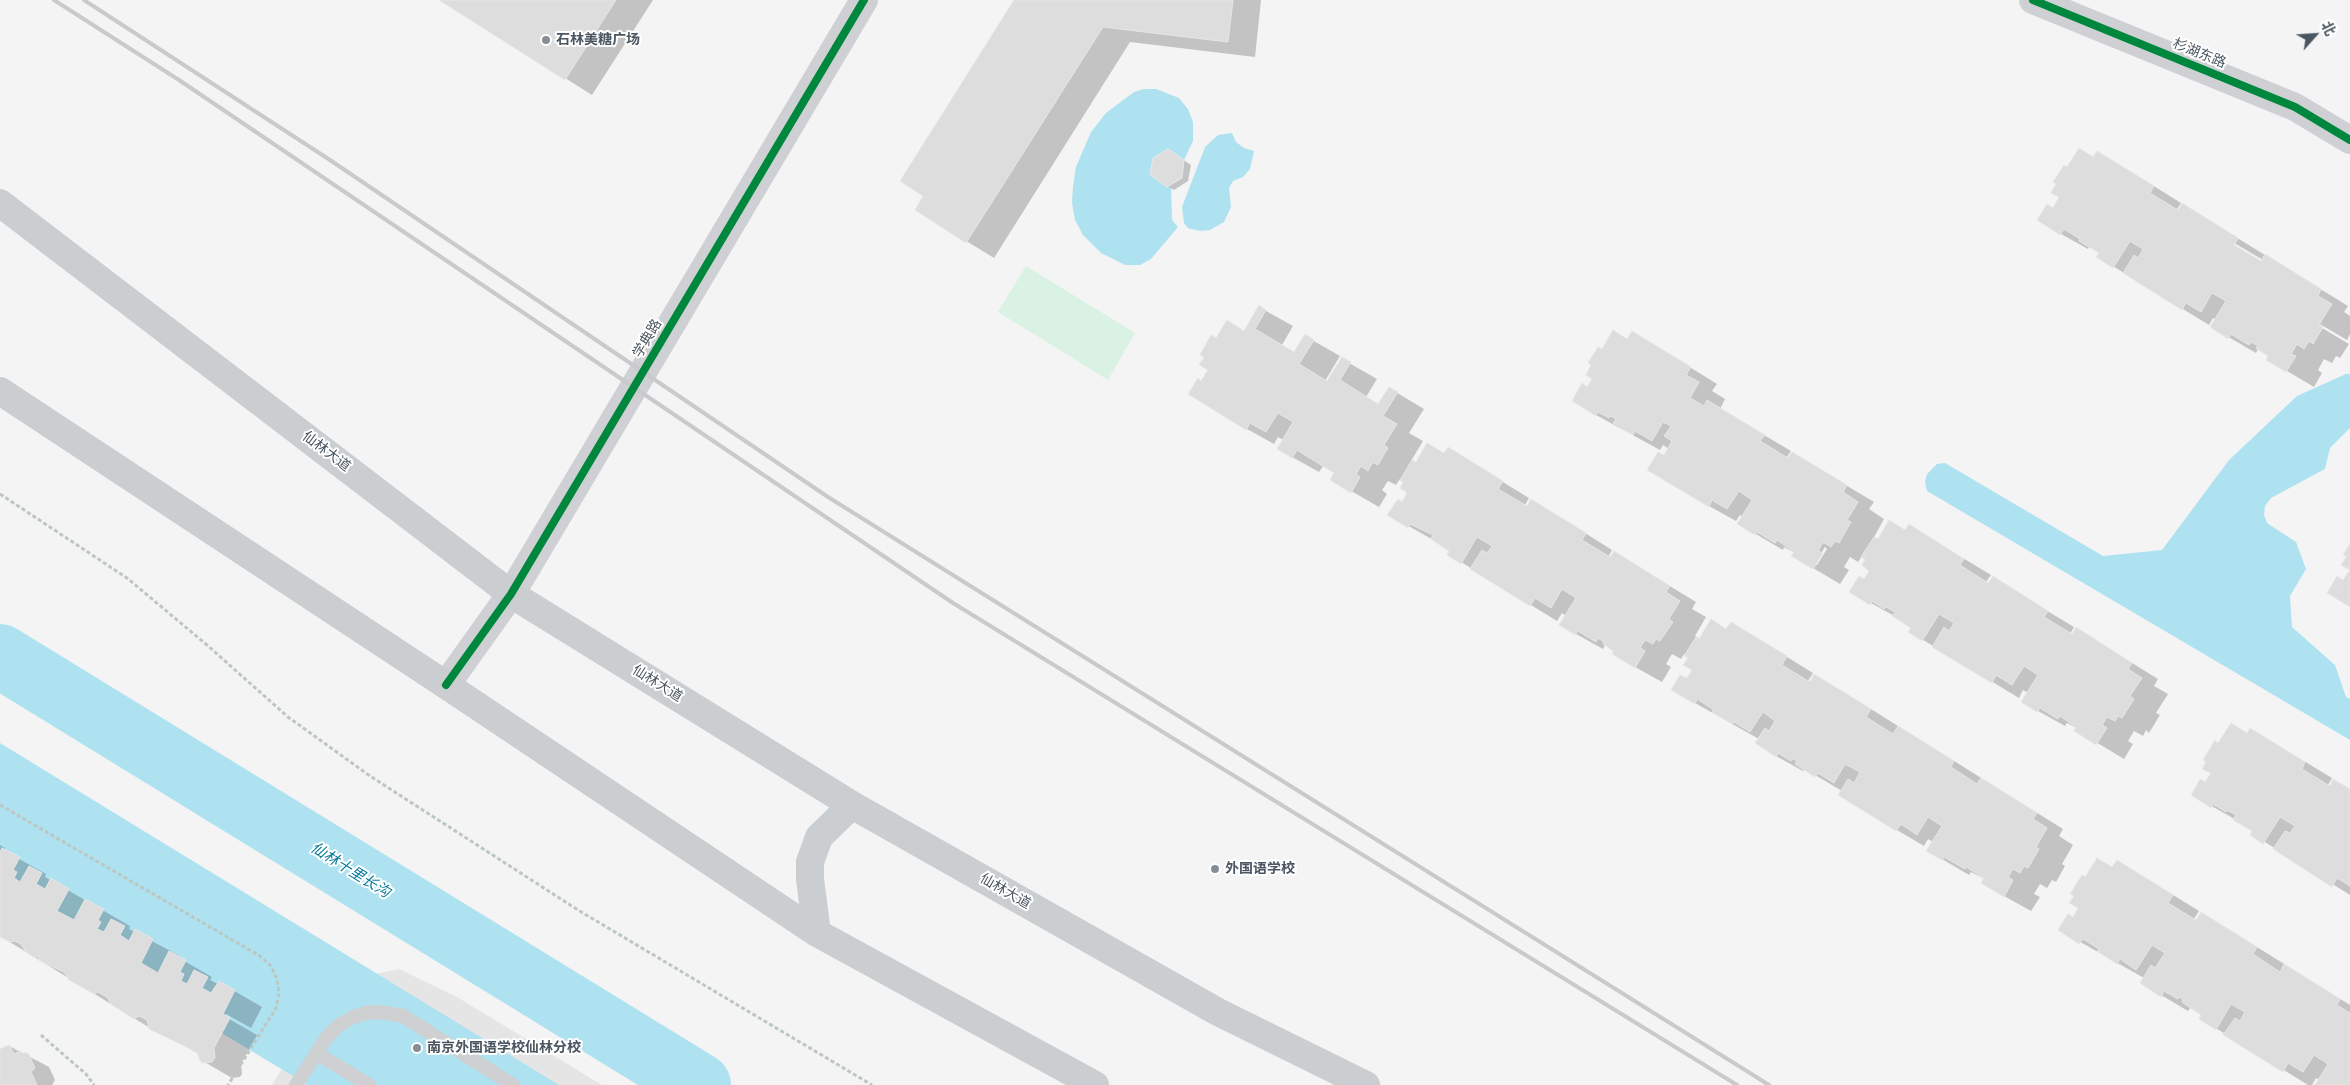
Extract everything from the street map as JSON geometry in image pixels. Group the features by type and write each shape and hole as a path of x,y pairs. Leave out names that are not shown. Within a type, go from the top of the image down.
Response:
{"main road":[{"name":"仙林大道","path":"0,202 511,594 852,805 1218,1012 1366,1085"},
{"path":"0,391 446,685 817,933 1096,1085"},
{"path":"817,933 810,879 810,862 819,837 852,805"}],"street":[{"name":"学典路","path":"446,685 511,594 864,0"},
{"name":"杉湖东路","path":"2033,0 2295,107 2350,140"}],"lane":[{"path":"296,1085 327,1037 339,1025 354,1017 370,1012 386,1012 403,1016 513,1085"},
{"path":"316,1053 369,1085"}],"path":[{"path":"0,494 127,578 288,717 370,776 578,910 872,1085"},
{"path":"0,805 260,956 271,966 277,979 279,994 276,1008 228,1085"},
{"path":"41,1035 86,1074 94,1085"}],"shaded area":[{"name":"南京外国语学校仙林分校","path":"399,969 457,997 602,1085 272,1085 317,1011 350,979"}],"green space":[{"path":"1026,266 1135,333 1108,380 998,312"}],"water":[{"path":"1144,89 1156,89 1179,98 1188,109 1193,122 1193,141 1184,160 1168,149 1153,158 1150,175 1171,188 1172,220 1178,227 1151,259 1140,265 1125,265 1101,253 1083,235 1075,220 1072,203 1073,186 1076,167 1091,132 1106,113 1134,92"},
{"path":"1232,133 1236,142 1244,148 1254,151 1250,169 1243,177 1233,181 1229,188 1231,207 1224,222 1210,230 1200,231 1188,228 1184,223 1182,207 1205,147 1218,135"},
{"path":"2346,374 2350,374 2350,428 2330,448 2325,469 2271,498 2265,506 2264,515 2267,523 2296,542 2306,569 2290,596 2292,627 2335,665 2346,697 2350,699 2350,740 1927,491 1925,482 1927,474 1937,464 1945,463 2103,556 2162,550 2229,460 2297,396"},
{"path":"0,743 559,1085 308,1085 0,900"}],"building":[{"name":"石林美糖广场","path":"439,0 616,0 565,80"},
{"path":"1014,0 1233,0 1228,42 1103,27 966,243 915,210 923,196 900,181"},
{"path":"2079,148 2093,157 2097,151 2154,186 2150,193 2178,210 2182,203 2238,238 2234,245 2261,261 2265,254 2321,289 2318,296 2332,304 2319,325 2323,327 2313,344 2309,341 2304,349 2297,344 2291,354 2296,356 2286,372 2266,360 2268,356 2256,348 2258,346 2251,342 2249,345 2231,334 2228,339 2210,327 2226,301 2212,293 2201,312 2186,303 2182,310 2123,273 2134,255 2138,258 2143,249 2130,241 2113,268 2096,257 2099,253 2079,241 2080,239 2064,229 2060,235 2037,220 2047,204 2053,208 2059,197 2051,193 2056,184 2053,182 2064,165 2067,167"},
{"path":"1168,149 1184,160 1182,178 1167,187 1150,175 1153,158"},
{"path":"1259,305 1266,310 1255,329 1294,352 1305,334 1314,340 1299,364 1327,381 1342,357 1351,362 1340,380 1378,404 1389,387 1398,392 1383,416 1397,424 1384,445 1388,448 1378,465 1373,462 1368,471 1361,466 1356,474 1360,477 1351,493 1330,480 1334,473 1297,450 1292,458 1277,449 1293,422 1278,413 1266,432 1250,423 1246,430 1188,394 1198,378 1201,381 1208,370 1199,365 1204,357 1200,355 1211,335 1216,338 1227,320 1244,331"},
{"path":"1613,330 1627,339 1632,331 1691,367 1686,375 1699,382 1690,398 1704,406 1707,400 1765,435 1760,441 1788,458 1792,452 1847,485 1843,492 1858,502 1847,520 1851,522 1839,543 1835,541 1831,547 1823,542 1818,551 1823,553 1813,569 1791,556 1794,552 1777,540 1775,543 1757,532 1755,535 1737,524 1752,500 1739,491 1727,509 1712,500 1709,507 1647,470 1658,452 1664,455 1672,441 1664,436 1671,426 1663,422 1652,441 1635,431 1633,435 1613,423 1616,419 1611,416 1609,418 1598,412 1596,416 1572,401 1582,383 1587,387 1592,379 1586,375 1591,365 1588,363 1598,347 1602,349"},
{"path":"1427,443 1444,453 1448,447 1503,481 1498,489 1527,506 1531,499 1586,533 1582,540 1610,557 1614,551 1670,586 1666,592 1680,601 1669,619 1673,622 1660,641 1656,639 1653,644 1645,640 1640,648 1645,651 1635,668 1612,654 1614,650 1603,644 1604,642 1598,638 1596,642 1578,631 1575,635 1559,625 1576,598 1562,589 1551,608 1535,598 1530,606 1470,569 1482,550 1487,553 1492,546 1477,537 1461,564 1447,555 1449,551 1431,539 1433,535 1410,524 1408,528 1387,515 1398,499 1402,502 1407,493 1400,488 1403,482 1400,480 1412,460 1416,462"},
{"path":"1889,520 1905,530 1909,524 1964,559 1960,565 1988,583 1993,576 2048,611 2044,617 2072,634 2076,627 2132,663 2128,669 2142,678 2130,696 2134,699 2122,718 2118,716 2115,721 2107,717 2102,725 2107,728 2096,745 2074,731 2076,727 2060,716 2058,719 2040,708 2037,712 2021,702 2038,675 2024,666 2012,685 1996,675 1992,683 1932,647 1944,627 1949,631 1954,623 1939,614 1922,641 1908,632 1911,628 1892,616 1895,612 1886,607 1884,609 1872,601 1870,605 1849,592 1859,576 1864,579 1869,571 1862,565 1865,559 1861,557 1874,537 1878,539"},
{"path":"2350,544 2350,570 2341,565 2347,556 2343,555"},
{"path":"2350,570 2350,607 2327,593 2337,576 2343,580"},
{"path":"1711,619 1726,629 1731,622 1787,656 1782,665 1810,682 1814,674 1871,709 1866,717 1893,734 1898,726 1954,761 1951,767 1977,784 1981,778 2037,813 2033,819 2047,828 2036,847 2039,849 2028,868 2024,866 2020,873 2013,869 2008,877 2013,880 2004,897 1981,883 1984,878 1966,867 1965,869 1944,857 1942,860 1926,851 1942,826 1928,817 1917,835 1901,824 1896,831 1838,795 1848,779 1854,783 1860,772 1845,764 1834,783 1818,773 1815,777 1795,764 1797,761 1793,759 1791,761 1778,753 1776,757 1755,743 1765,728 1769,731 1775,721 1763,712 1750,732 1712,712 1714,710 1697,699 1695,704 1671,690 1680,675 1687,678 1692,670 1683,665 1688,658 1684,656 1696,637 1699,639"},
{"path":"2231,723 2247,733 2250,728 2305,762 2302,769 2330,786 2333,779 2350,789 2350,886 2337,878 2332,887 2273,849 2285,831 2290,833 2295,826 2280,817 2263,844 2250,835 2252,831 2233,820 2236,815 2227,810 2226,812 2213,804 2211,808 2191,795 2200,779 2205,782 2211,773 2202,769 2206,762 2203,760 2215,740 2218,743"},
{"path":"2,848 20,857 13,870 17,872 14,878 20,882 29,866 42,873 36,884 45,889 51,878 69,889 57,911 74,920 85,899 104,909 98,920 101,922 97,929 104,932 111,919 125,926 120,935 129,941 135,929 153,939 141,963 158,973 169,951 186,960 180,972 184,974 181,981 187,984 194,970 208,977 202,988 211,993 219,981 235,990 223,1014 230,1018 214,1048 215,1058 212,1062 203,1063 200,1061 197,1052 149,1029 147,1020 139,1016 134,1019 123,1012 121,1008 118,1009 111,1004 107,997 98,992 94,994 69,980 64,972 38,960 39,955 35,958 26,952 21,944 15,941 10,942 0,937 0,852"},
{"path":"2097,858 2112,867 2117,860 2173,895 2168,903 2196,920 2201,912 2257,947 2253,954 2280,972 2284,964 2340,999 2337,1005 2350,1013 2350,1085 2315,1085 2328,1064 2314,1055 2303,1072 2288,1063 2283,1072 2223,1035 2235,1018 2240,1021 2245,1012 2231,1004 2216,1030 2199,1019 2201,1015 2182,1002 2183,999 2179,997 2178,999 2164,991 2161,997 2140,983 2151,965 2155,968 2165,953 2152,945 2136,970 2120,959 2117,964 2083,939 2079,944 2058,930 2068,914 2073,917 2078,908 2069,903 2074,896 2070,894 2082,875 2085,877"},
{"path":"9,1045 14,1054 21,1051 22,1053 28,1053 35,1068 31,1072 37,1085 0,1085 0,1049"}],"waterway":[{"name":"仙林十里长沟","path":"0,656 699,1085"}],"railway":[{"path":"54,0 179,80 953,603 1737,1085"},
{"path":"84,0 330,160 828,497 1769,1085"}],"cycle path":[{"path":"446,685 511,594 864,0"},
{"path":"2033,0 2295,107 2350,140"}],"place":[{"name":"石林美糖广场","path":"546,40"},
{"name":"外国语学校","path":"1215,869"},
{"name":"南京外国语学校仙林分校","path":"417,1048"}]}
